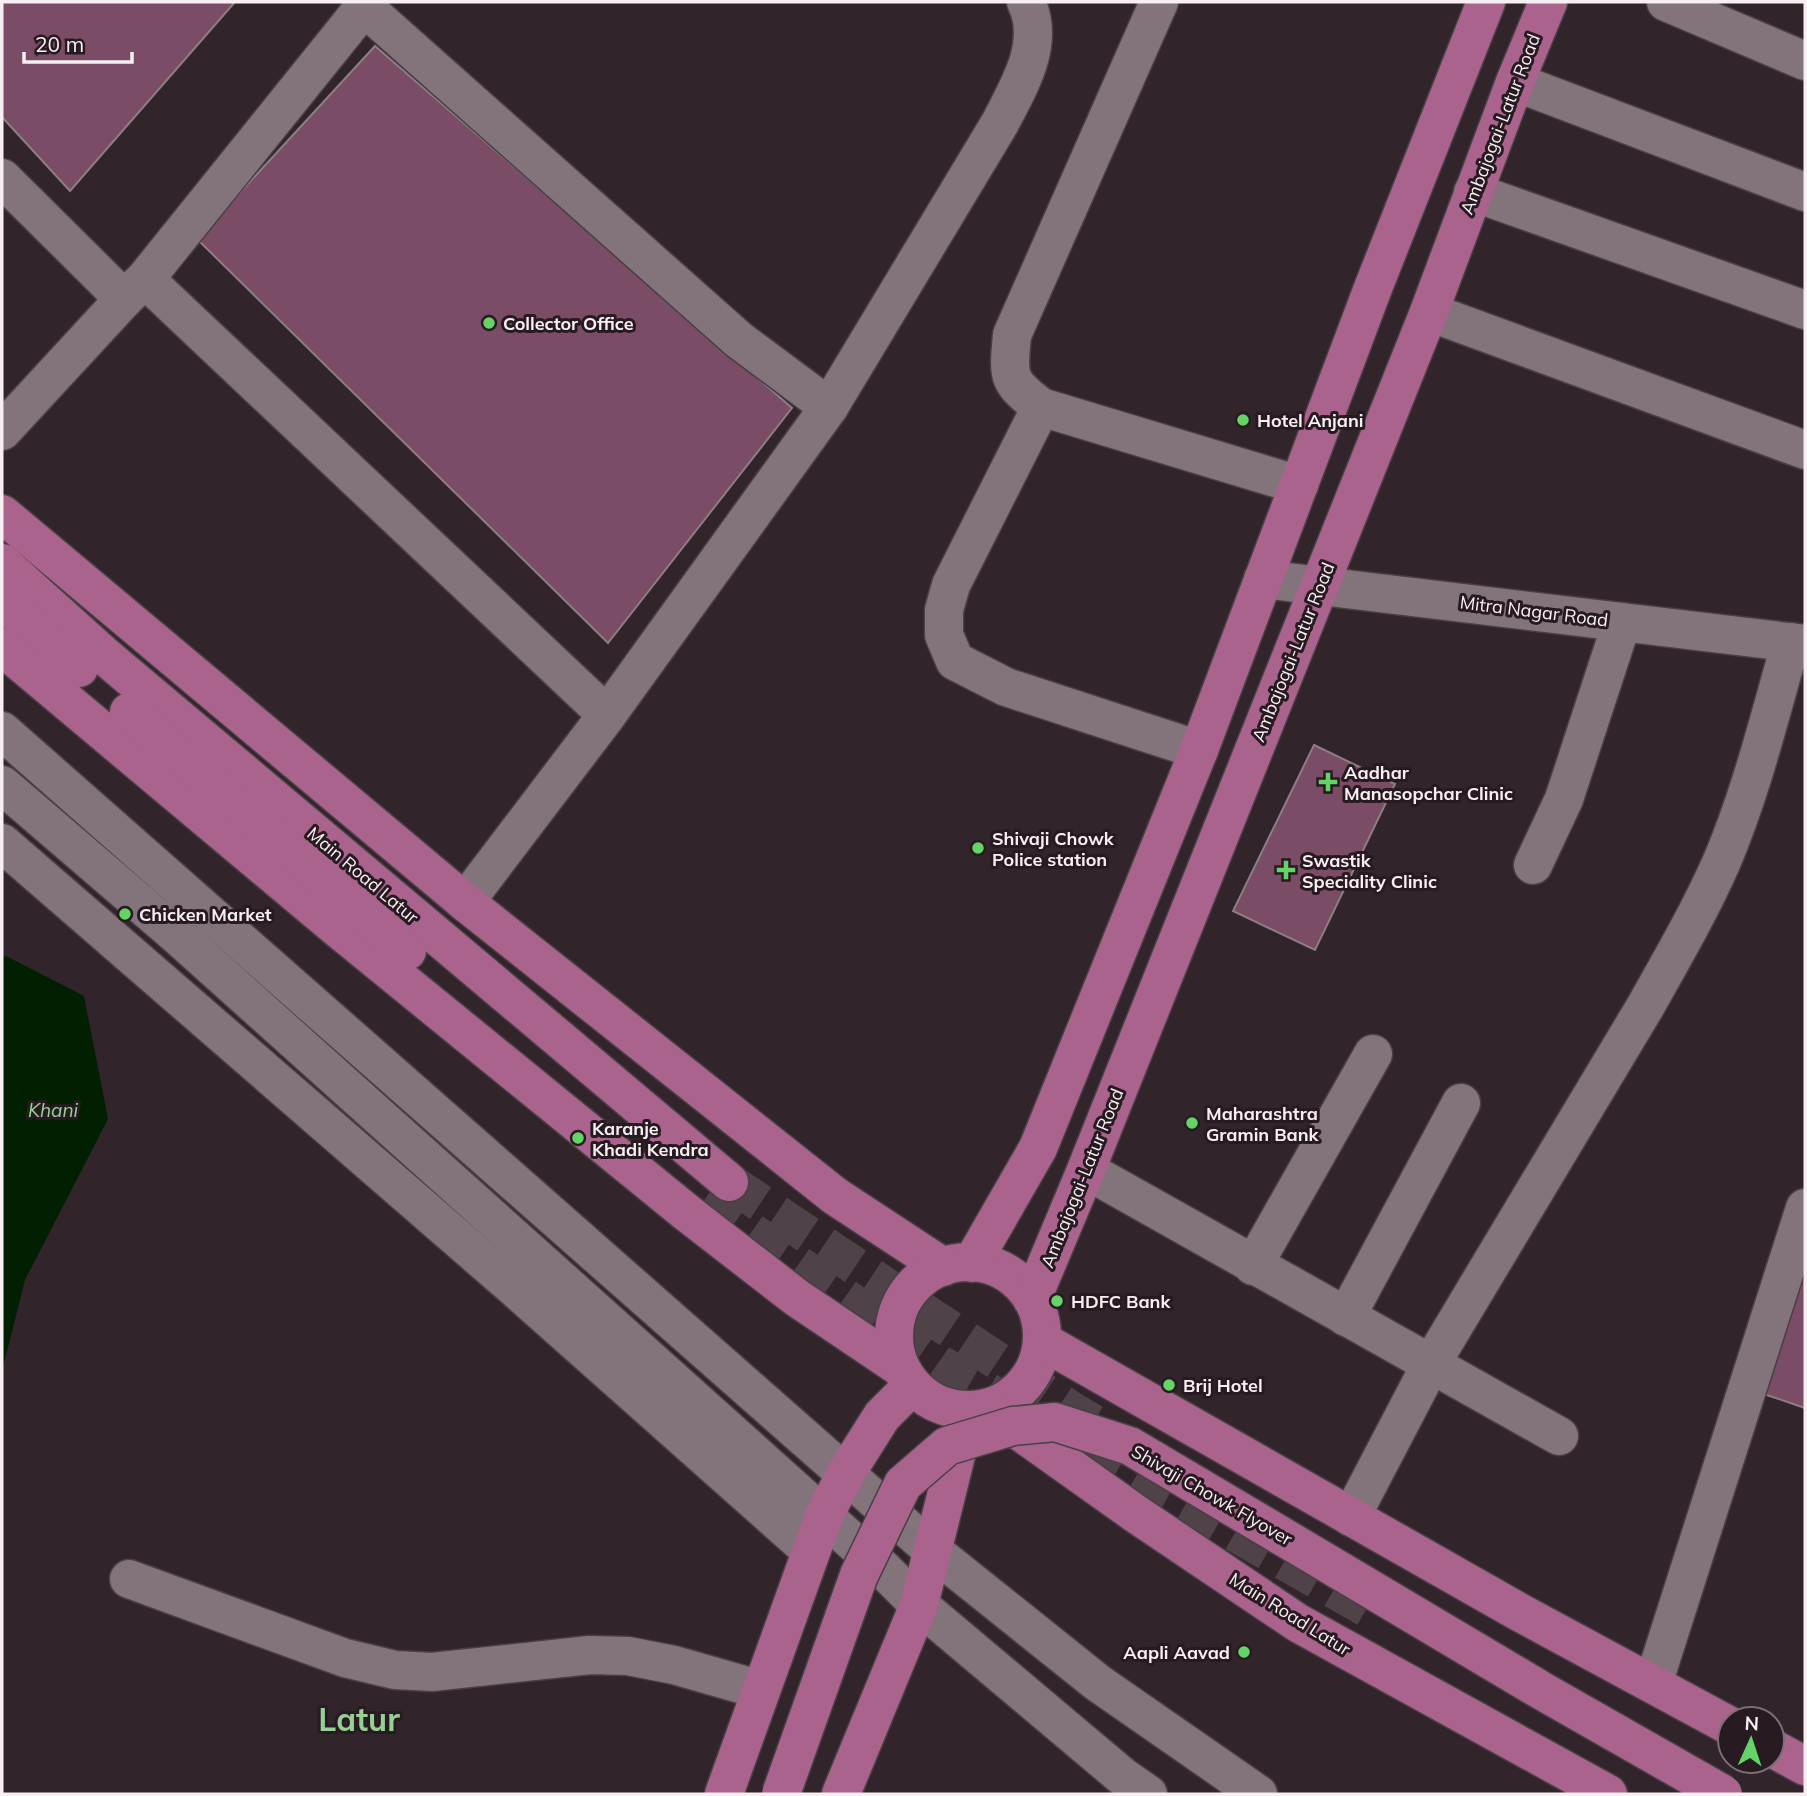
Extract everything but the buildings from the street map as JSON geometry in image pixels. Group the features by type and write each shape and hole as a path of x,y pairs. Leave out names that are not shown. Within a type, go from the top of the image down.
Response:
{"main road":[{"path":"724,1794 817,1534 846,1473 906,1377 893,1335 902,1302 919,1280 958,1265 1038,1148 1199,750 1486,2"},
{"name":"Ambajogai-Latur Road","path":"1032,1299 1429,312 1515,82 1548,2"},
{"path":"2,514 465,902 835,1196 958,1265 1000,1270 1023,1287 1032,1299 1041,1326 1042,1341 1034,1370 1025,1383 1014,1394 977,1409 952,1409 937,1404 906,1377 685,1212 336,927 2,647"},
{"name":"Main Road Latur","path":"2,563 106,657 717,1190 354,907 2,601"},
{"path":"1042,1341 1519,1612 1716,1718"},
{"path":"841,1794 919,1605 944,1499 977,1409"},
{"name":"Main Road Latur","path":"977,1409 1298,1623 1608,1794"},
{"name":"Shivaji Chowk Flyover","path":"781,1794 859,1575 903,1484 947,1446 1013,1426 1055,1423 1129,1446 1544,1692 1723,1794"},
{"path":"1786,1756 1805,1766"}],"street":[{"path":"465,902 607,715 829,407 1023,79 1034,37 1027,2"},
{"path":"1159,2 1012,335 1009,365 1016,387 1041,407 1299,485"},
{"path":"1666,2 1805,61"},
{"path":"2,431 134,289 366,4 739,340 829,407"},
{"path":"1515,82 1805,192"},
{"path":"2,178 19,214 134,289 607,715"},
{"path":"1474,192 1805,310"},
{"path":"1429,312 1805,450"},
{"path":"1041,407 951,585 944,610 944,635 956,660 1006,687 1199,750"},
{"name":"Mitra Nagar Road","path":"1263,579 1798,643"},
{"path":"1533,865 1564,799 1622,622"},
{"path":"1351,1517 1432,1364 1645,1007 1722,861 1798,643"},
{"path":"2,731 933,1551 1098,1683 1258,1794"},
{"path":"2,785 178,936 817,1534"},
{"path":"2,843 517,1290 817,1534 883,1569 919,1605 1133,1788"},
{"path":"1254,1266 1373,1054"},
{"path":"1346,1317 1461,1103"},
{"path":"1086,1170 1559,1436"},
{"path":"1653,1684 1805,1208"},
{"path":"129,1579 345,1658 395,1670 432,1672 590,1655 628,1656 674,1665 761,1689"}],"water":[{"name":"Khani","path":"6,956 84,996 108,1119 25,1280 2,1371 2,957"}],"tunnel":[{"path":"729,1182 1074,1412 1107,1431"},
{"path":"705,1199 940,1364 1368,1609"}],"place":[{"name":"Collector Office","path":"489,323"},
{"name":"Hotel Anjani","path":"1243,420"},
{"name":"Aadhar Manasopchar Clinic","path":"1328,782"},
{"name":"Shivaji Chowk Police station","path":"978,848"},
{"name":"Swastik Speciality Clinic","path":"1286,870"},
{"name":"Chicken Market","path":"125,914"},
{"name":"Maharashtra Gramin Bank","path":"1192,1123"},
{"name":"Karanje Khadi Kendra","path":"578,1138"},
{"name":"HDFC Bank","path":"1057,1301"},
{"name":"Brij Hotel","path":"1169,1385"},
{"name":"Aapli Aavad","path":"1244,1652"}],"district":[{"name":"Latur","path":"359,1719"}]}
